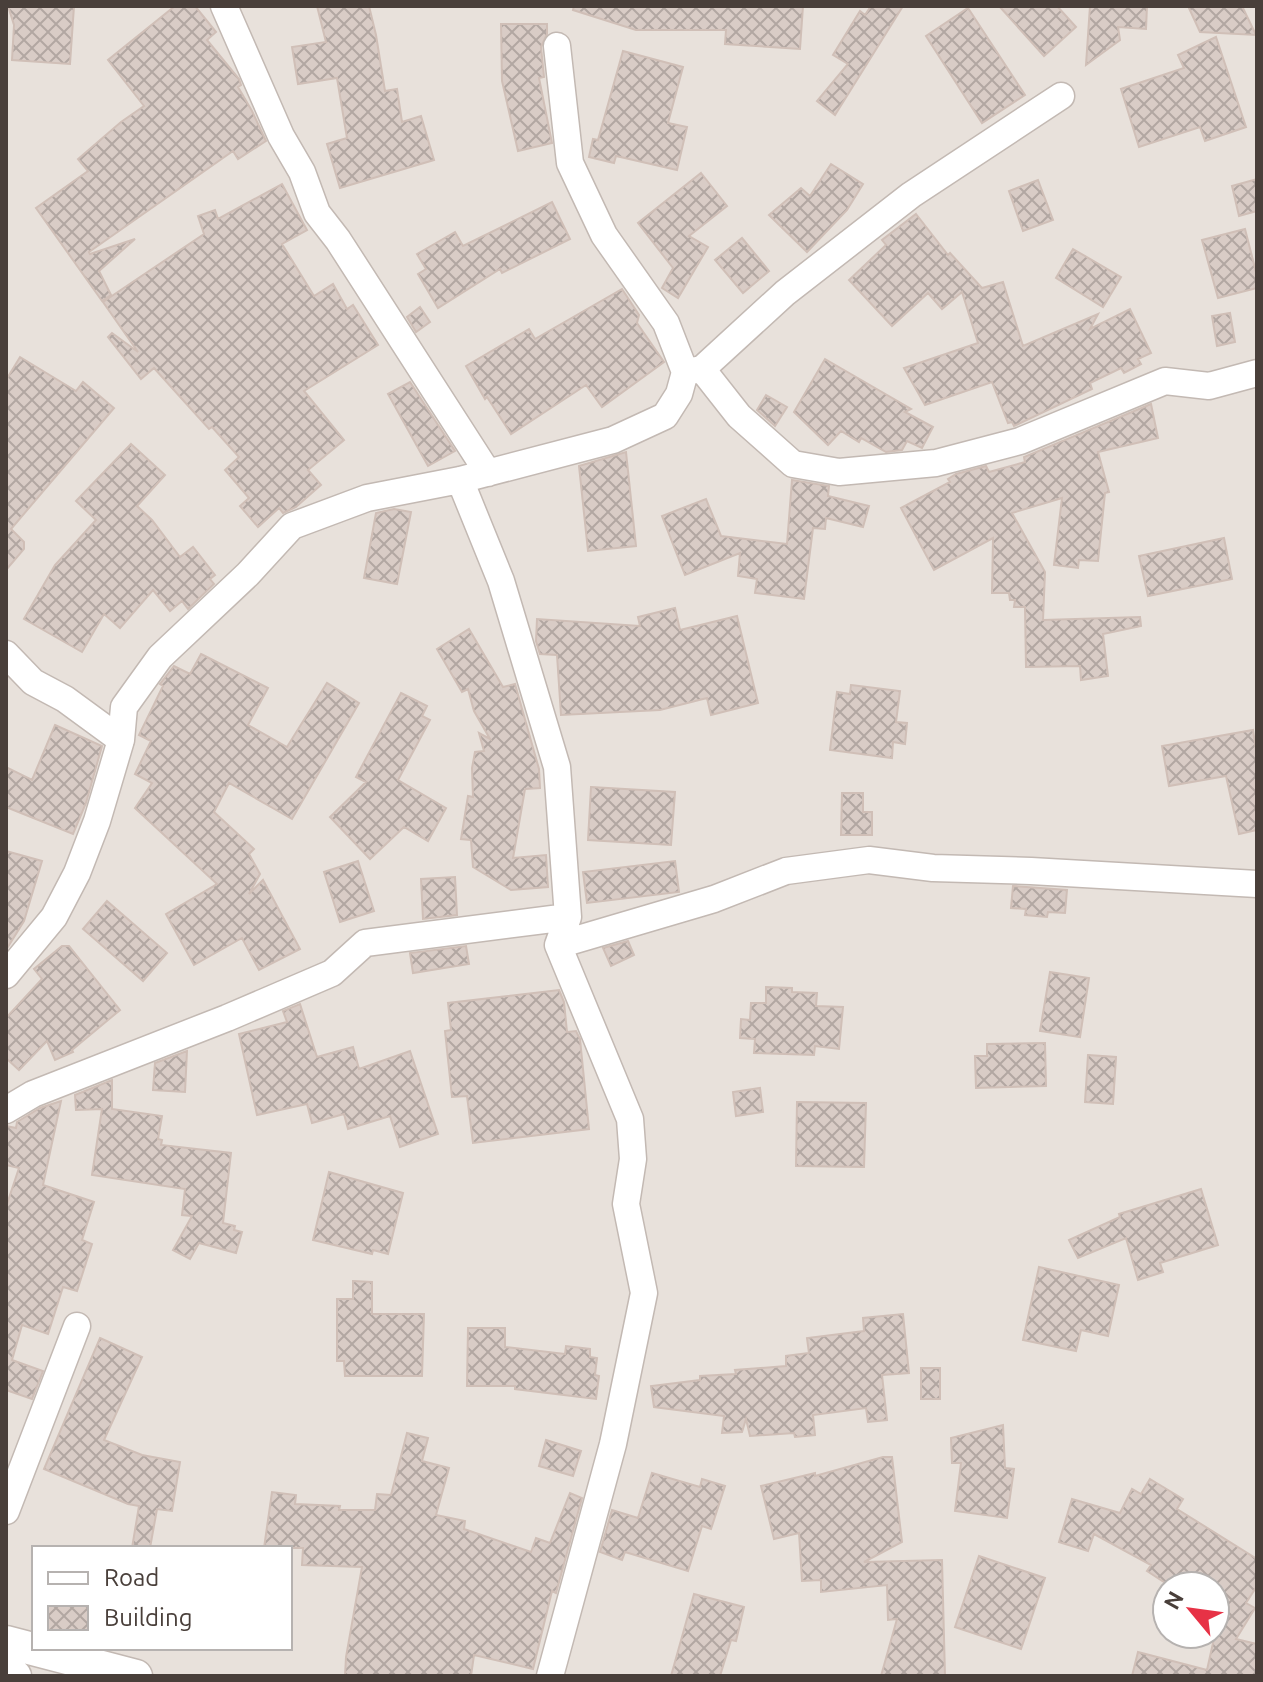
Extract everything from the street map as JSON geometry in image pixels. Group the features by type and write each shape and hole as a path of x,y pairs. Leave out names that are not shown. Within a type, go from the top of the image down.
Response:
{"street":[{"path":"224,6 281,136 302,172 317,213 338,240 488,473"},
{"path":"557,46 570,163 604,235 666,323 693,370 793,464 839,472 936,463 1020,441 1165,381 1209,386 1257,373"},
{"path":"6,975 54,917 77,873 97,821 121,740 124,707 160,657 248,574 292,526 367,498 460,480 613,440 665,416 693,370 785,293 900,204 1061,96"},
{"path":"460,480 501,581 557,767 568,917 558,945 630,1119 633,1159 626,1204 644,1293 613,1444 550,1676"},
{"path":"6,654 33,682 65,699 121,740"},
{"path":"558,945 714,899 786,871 869,860 933,868 1257,884"},
{"path":"6,1110 33,1094 332,973 365,943 568,917"},
{"path":"6,1511 77,1326"},
{"path":"6,1642 32,1649"},
{"path":"37,1650 136,1676"},
{"path":"6,1674 15,1676"}],"shaded area":[{"path":"6,6 1257,6 1257,1676 6,1676"}],"building":[{"path":"8,6 74,6 70,64 12,60 14,25"},
{"path":"175,6 195,6 216,32 207,40 239,79 241,85 238,87 266,141 238,159 233,151 89,252 135,239 99,271 111,295 102,301 36,208 88,171 78,159 144,106 108,60"},
{"path":"317,6 369,6 385,91 397,89 402,122 421,116 434,160 340,188 327,144 347,138 337,78 298,84 292,47 326,42"},
{"path":"574,6 803,6 800,49 725,44 726,30 636,30 573,10"},
{"path":"871,6 903,6 835,115 817,101 848,64 833,55 860,11 865,15"},
{"path":"999,6 1057,6 1076,27 1044,56"},
{"path":"1090,6 1147,6 1146,29 1118,27 1120,40 1086,65"},
{"path":"1188,6 1242,6 1256,35 1200,32"},
{"path":"968,8 1025,95 982,123 926,36"},
{"path":"501,24 547,24 547,34 541,47 544,77 539,78 552,143 518,151 502,81"},
{"path":"1216,37 1246,127 1205,141 1200,127 1139,147 1121,89 1184,68 1178,55"},
{"path":"623,51 683,67 668,123 687,127 677,170 616,156 614,163 589,157 593,139 598,140"},
{"path":"831,164 863,184 847,210 807,252 769,215 801,188 810,196"},
{"path":"701,173 727,206 689,236 708,247 678,298 662,288 673,268 638,223"},
{"path":"1257,179 1257,211 1239,216 1232,186"},
{"path":"1038,180 1053,220 1023,231 1009,191"},
{"path":"282,184 307,230 282,244 314,296 333,284 347,309 353,305 378,345 304,391 344,440 308,470 321,485 296,507 283,513 279,508 258,527 240,506 249,498 225,470 239,457 154,368 141,379 108,337 112,333 138,352 103,302 204,234 198,216 215,210 218,219"},
{"path":"552,202 570,239 502,273 500,269 438,308 418,274 426,269 417,254 455,232 463,246"},
{"path":"916,214 948,255 950,253 982,288 1003,282 1023,346 1098,314 1090,329 1130,309 1151,353 1138,359 1141,364 1124,373 1121,368 1090,383 1092,389 1014,426 1012,422 1008,423 992,382 925,405 904,368 978,343 962,292 942,309 928,293 892,326 849,280 886,245 882,240"},
{"path":"1245,229 1257,288 1218,298 1202,240"},
{"path":"742,238 769,271 743,293 715,260"},
{"path":"1073,249 1121,277 1103,307 1056,278"},
{"path":"622,289 639,315 637,323 664,362 602,407 586,385 511,434 466,366 529,329 535,339"},
{"path":"420,307 430,322 416,332 407,317"},
{"path":"1230,313 1235,342 1217,346 1212,316"},
{"path":"20,357 76,391 83,382 114,408 11,529 24,542 24,549 6,570 6,380"},
{"path":"825,359 911,409 905,412 933,427 922,448 907,441 902,450 886,452 841,431 828,445 794,412"},
{"path":"410,382 455,451 428,466 388,394"},
{"path":"766,395 787,407 775,426 757,410"},
{"path":"1151,404 1158,438 1098,452 1109,492 1105,493 1098,561 1079,560 1078,568 1054,565 1062,498 1012,513 1045,572 1043,620 1140,617 1141,626 1103,634 1108,676 1081,680 1080,666 1026,667 1025,607 1014,607 1015,600 1010,600 1009,593 992,593 993,538 934,570 901,508 950,482 948,479 956,474 986,466 989,472 1025,462 1024,457"},
{"path":"131,444 165,475 137,506 152,520 180,557 193,547 215,575 210,579 214,584 188,609 182,601 170,611 153,590 120,628 104,614 82,652 24,619 55,565 96,520 76,501"},
{"path":"626,452 636,546 588,551 579,466"},
{"path":"792,480 829,486 828,496 869,506 863,527 826,518 825,529 813,528 804,599 755,593 757,579 738,576 740,553 685,575 662,516 706,499 721,536 787,544"},
{"path":"394,509 411,512 397,584 364,578 376,513"},
{"path":"1224,538 1232,579 1148,596 1139,556"},
{"path":"675,608 680,630 737,616 758,703 711,715 707,698 660,710 561,715 557,655 540,654 536,641 537,619 640,626 638,617"},
{"path":"469,629 503,687 515,684 539,769 540,788 525,789 513,858 546,855 548,887 511,890 473,867 471,840 461,839 468,796 473,797 475,752 484,751 479,733 490,739 474,711 468,689 462,692 437,649"},
{"path":"201,654 268,688 248,725 287,747 327,683 359,703 292,819 229,783 214,812 254,849 249,854 260,874 249,894 263,880 300,949 259,970 242,938 194,965 166,914 217,884 135,808 152,783 135,774 151,741 139,735 163,686 160,684 174,666 190,674"},
{"path":"851,685 900,691 896,722 907,723 905,744 893,742 892,758 830,750 837,692 850,694"},
{"path":"401,693 427,706 422,716 430,720 398,780 446,808 428,841 404,827 370,859 330,817 366,782 356,777"},
{"path":"55,725 102,746 86,803 73,834 6,807 6,767 32,780"},
{"path":"1253,730 1257,756 1257,830 1239,834 1226,776 1169,786 1162,746"},
{"path":"591,787 675,792 671,845 588,840"},
{"path":"842,793 863,793 863,812 872,812 872,835 841,835"},
{"path":"6,851 42,861 24,921 6,950"},
{"path":"358,861 374,911 340,922 324,872"},
{"path":"675,861 679,892 587,903 583,872"},
{"path":"455,877 457,915 423,919 421,879"},
{"path":"1013,886 1067,890 1065,913 1048,912 1047,917 1025,915 1026,909 1011,908"},
{"path":"107,901 167,953 143,981 83,929"},
{"path":"628,941 634,955 611,966 603,948"},
{"path":"62,946 69,946 120,1010 73,1052 55,1060 47,1041 19,1070 6,1058 6,1018 42,979 34,969"},
{"path":"466,946 469,964 413,973 410,953"},
{"path":"1050,972 1089,978 1080,1037 1040,1031"},
{"path":"766,987 817,993 816,1006 843,1007 839,1049 815,1046 814,1055 754,1053 755,1039 740,1038 741,1019 750,1020 751,1003 766,1003"},
{"path":"559,990 564,1002 567,1032 576,1031 580,1039 589,1129 473,1143 467,1096 452,1097 445,1031 451,1030 448,1003"},
{"path":"300,1004 317,1057 353,1047 359,1069 410,1051 438,1134 400,1147 390,1116 348,1129 344,1114 312,1123 307,1104 257,1115 239,1034 287,1022 283,1011"},
{"path":"1045,1043 1046,1086 976,1088 975,1056 987,1056 987,1044"},
{"path":"187,1051 185,1092 153,1090 155,1063"},
{"path":"1088,1055 1116,1057 1113,1104 1085,1102"},
{"path":"112,1080 112,1109 162,1116 158,1139 162,1140 161,1145 231,1153 223,1223 235,1226 234,1230 242,1232 236,1253 199,1243 190,1259 173,1250 192,1216 182,1215 185,1189 92,1175 102,1109 76,1110 75,1095"},
{"path":"760,1088 763,1112 736,1116 733,1092"},
{"path":"61,1101 43,1185 94,1202 82,1240 92,1244 77,1291 63,1287 48,1334 22,1325 12,1360 43,1371 32,1399 6,1390 6,1207 19,1168 6,1165 6,1126 16,1128 17,1122 40,1108"},
{"path":"797,1102 866,1103 864,1167 796,1166"},
{"path":"329,1172 403,1193 388,1254 373,1250 372,1254 313,1240"},
{"path":"1201,1189 1218,1245 1160,1263 1163,1272 1138,1280 1126,1238 1078,1258 1069,1240 1120,1217 1119,1214"},
{"path":"1039,1267 1119,1285 1108,1336 1081,1330 1076,1351 1023,1340"},
{"path":"353,1281 372,1282 372,1314 424,1314 422,1376 345,1376 344,1361 337,1361 337,1299 353,1299"},
{"path":"903,1314 909,1373 882,1375 887,1420 868,1422 866,1408 813,1415 815,1435 750,1436 746,1419 742,1432 722,1433 724,1416 654,1407 651,1386 700,1380 700,1376 736,1374 735,1370 786,1366 786,1356 809,1353 807,1338 864,1331 863,1318"},
{"path":"468,1328 505,1328 505,1347 565,1354 566,1346 590,1349 590,1357 597,1358 595,1375 599,1376 596,1399 515,1389 515,1386 467,1386"},
{"path":"100,1338 142,1357 104,1440 142,1455 180,1462 172,1511 157,1509 150,1546 132,1546 139,1506 44,1469"},
{"path":"921,1368 940,1368 940,1399 921,1399"},
{"path":"1003,1425 1005,1468 1014,1469 1007,1518 955,1511 961,1463 952,1463 951,1438"},
{"path":"407,1433 428,1438 422,1461 449,1468 436,1515 465,1521 464,1529 531,1552 536,1538 550,1543 570,1493 582,1498 556,1593 552,1591 533,1669 474,1655 471,1676 345,1676 362,1567 302,1565 303,1548 264,1546 272,1492 296,1495 295,1504 340,1506 339,1510 375,1510 377,1494 391,1495"},
{"path":"546,1440 581,1451 573,1476 539,1466"},
{"path":"892,1457 902,1542 864,1562 942,1560 945,1676 881,1676 897,1619 888,1620 887,1585 821,1592 821,1580 802,1581 799,1533 774,1539 761,1486 815,1473 815,1476"},
{"path":"652,1473 700,1487 702,1479 725,1486 711,1529 702,1526 688,1571 625,1552 622,1560 600,1552 612,1510 638,1518"},
{"path":"1150,1479 1183,1499 1177,1509 1257,1559 1257,1586 1246,1603 1255,1608 1236,1639 1257,1644 1257,1676 1132,1676 1138,1652 1207,1670 1211,1650 1231,1650 1231,1570 1151,1570 1151,1574 1147,1571 1151,1565 1094,1534 1088,1551 1059,1542 1072,1499 1120,1513 1132,1489 1141,1494"},
{"path":"979,1556 1045,1578 1021,1649 955,1627"},
{"path":"694,1594 744,1607 736,1641 731,1640 720,1676 671,1676"}]}
